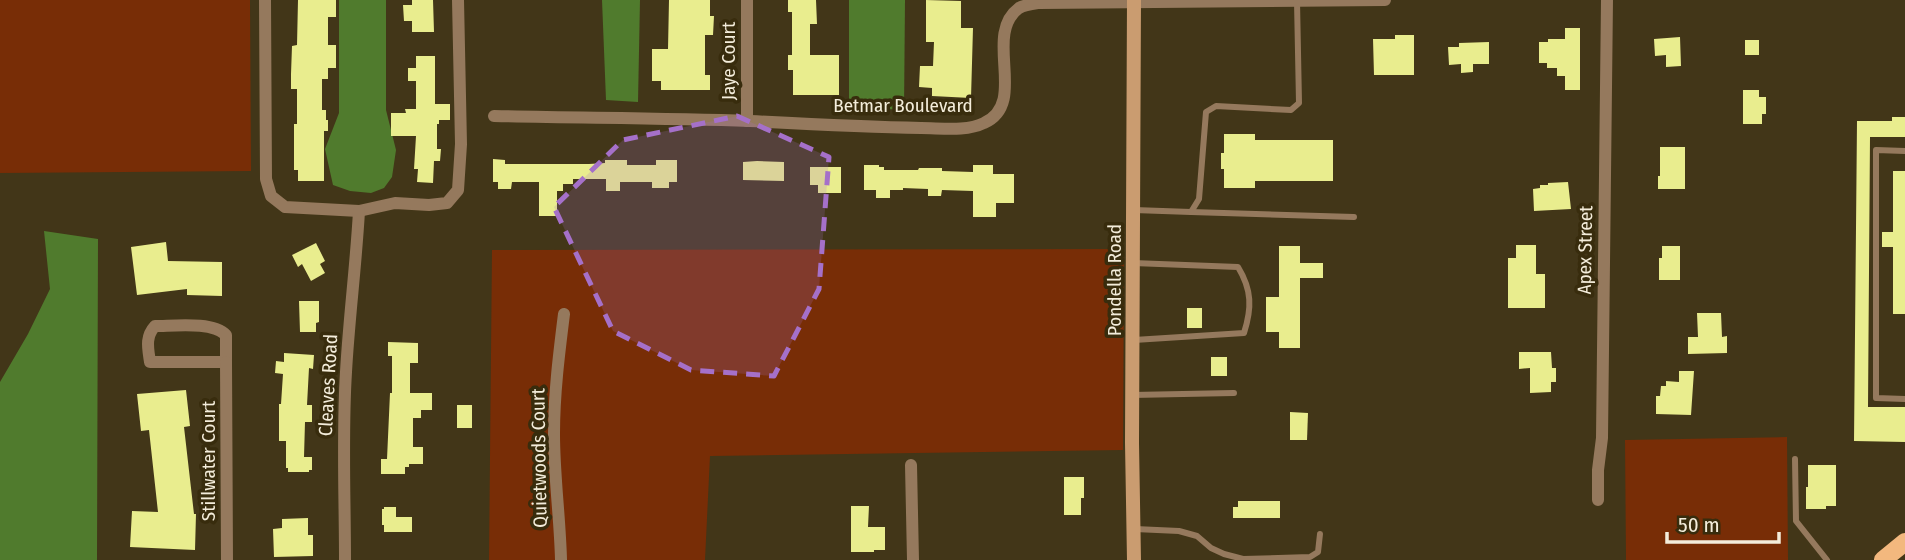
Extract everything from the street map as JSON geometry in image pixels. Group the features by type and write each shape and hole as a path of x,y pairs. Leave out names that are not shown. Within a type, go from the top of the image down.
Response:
{"main road":[{"name":"Pondella Road","path":"1134,1 1134,560"},
{"path":"1883,560 1905,542"}],"street":[{"path":"265,0 266,179 271,196 285,207 359,211 395,203 447,203 458,190 461,144 458,0"},
{"name":"Jaye Court","path":"747,0 747,121"},
{"name":"Betmar Boulevard","path":"495,116 971,128 987,122 999,110 1005,94 1003,36 1008,19 1020,7 1039,3 1134,1 1385,0"},
{"name":"Apex Street","path":"1598,500 1602,438 1607,0"},
{"name":"Cleaves Road","path":"345,560 345,401 359,211"},
{"name":"Quietwoods Court","path":"561,560 554,434 556,384 564,314"},
{"name":"Stillwater Court","path":"226,362 150,362 147,343 149,332 155,326 209,327 221,329 226,335 227,560"},
{"path":"911,465 913,560"}],"lane":[{"path":"1191,212 1199,199 1206,112 1216,106 1291,110 1299,103 1297,1"},
{"path":"1905,151 1877,150 1876,398 1905,399"},
{"path":"1133,210 1354,217"},
{"path":"1133,262 1238,267 1245,279 1250,299 1244,333 1133,340"},
{"path":"1132,395 1234,393"},
{"path":"1795,459 1796,520 1827,560"},
{"path":"1133,529 1179,531 1197,536 1211,548 1242,559 1310,557 1318,552 1320,534"}],"highlighted area":[{"path":"737,116 829,157 819,289 774,376 691,370 613,331 554,207 623,140"}],"shaded area":[{"path":"0,0 250,0 251,171 0,173"},
{"path":"339,0 386,0 386,110 396,150 392,177 384,188 371,193 350,191 333,185 325,149 339,113"},
{"path":"602,0 640,0 638,102 606,100"},
{"path":"849,0 905,0 904,110 849,107"},
{"path":"44,231 98,239 97,560 0,560 0,382 50,289"},
{"path":"1124,249 1123,450 710,456 705,560 489,560 492,250"},
{"path":"1787,437 1788,560 1626,560 1625,440"}],"building":[{"path":"298,0 336,0 336,17 328,17 328,45 336,45 336,68 328,68 328,79 322,79 322,110 326,110 328,120 328,131 324,131 324,181 298,181 298,170 294,170 297,89 291,89 291,74 292,46 297,45"},
{"path":"412,0 433,0 434,32 412,32 412,21 404,21 403,5 412,5"},
{"path":"669,0 710,0 710,16 714,16 713,35 705,35 705,75 710,75 710,90 661,90 661,81 652,81 652,49 668,49"},
{"path":"788,0 816,0 817,24 810,24 810,55 839,55 839,95 793,95 793,70 788,70 788,55 792,55 792,12 788,12"},
{"path":"926,0 961,1 961,28 973,28 971,98 932,96 932,88 919,87 920,66 933,66 934,42 926,42"},
{"path":"1565,28 1580,28 1580,90 1565,90 1565,76 1557,76 1557,68 1547,68 1547,63 1539,63 1539,42 1565,39"},
{"path":"1395,35 1414,35 1414,75 1374,75 1373,39 1395,39"},
{"path":"1680,37 1681,66 1666,67 1666,55 1655,56 1654,39"},
{"path":"1745,40 1759,40 1759,55 1745,55"},
{"path":"1489,42 1489,64 1473,64 1473,72 1461,73 1461,64 1449,65 1448,47 1459,47 1459,43"},
{"path":"416,56 435,56 435,104 450,104 450,120 439,120 437,124 437,149 441,149 440,161 434,161 433,183 417,182 418,169 414,169 416,136 391,136 391,113 406,113 405,109 416,109 416,81 408,81 408,68 416,68"},
{"path":"1743,90 1759,90 1759,97 1766,97 1766,114 1762,114 1762,124 1743,124"},
{"path":"1892,117 1905,117 1905,137 1870,137 1868,407 1905,407 1905,442 1854,441 1857,121 1892,121"},
{"path":"1224,134 1255,134 1255,140 1333,140 1333,181 1255,181 1255,188 1224,188 1221,153 1224,153"},
{"path":"1660,147 1685,147 1685,189 1658,189"},
{"path":"493,159 505,160 505,164 589,164 605,163 605,160 627,160 627,165 656,165 656,160 677,160 677,182 669,182 669,188 652,188 652,182 620,182 620,191 606,191 606,179 573,179 573,184 563,184 563,191 557,191 557,216 539,216 539,182 512,182 511,189 498,189 498,182 493,182"},
{"path":"743,162 784,162 784,181 743,180"},
{"path":"864,165 879,165 884,167 884,170 942,168 942,171 973,172 973,165 993,165 993,174 1014,174 1014,203 996,203 996,217 973,217 973,191 942,190 941,196 928,196 928,189 903,188 890,190 890,198 876,198 876,190 864,190"},
{"path":"810,167 841,167 841,193 818,193 818,185 810,185"},
{"path":"1893,171 1905,171 1905,314 1893,314 1893,247 1882,247 1882,232 1893,232"},
{"path":"1568,182 1571,209 1534,211 1533,189 1548,183"},
{"path":"166,242 168,261 222,262 222,296 187,295 187,289 137,295 131,247"},
{"path":"316,243 325,261 320,264 325,273 311,281 302,264 298,267 292,255"},
{"path":"1516,245 1536,245 1536,274 1545,274 1545,308 1508,308 1508,258 1516,258"},
{"path":"1279,246 1300,246 1300,263 1323,263 1323,278 1300,278 1300,348 1279,348 1279,332 1266,332 1266,297 1279,297"},
{"path":"1662,246 1680,246 1680,280 1659,280"},
{"path":"299,301 319,301 316,332 300,332"},
{"path":"1187,308 1202,308 1202,328 1187,328"},
{"path":"1697,313 1721,313 1722,337 1727,336 1727,353 1688,354 1688,337 1698,337"},
{"path":"388,342 418,343 418,363 410,363 410,393 432,393 432,410 421,410 421,418 413,418 413,447 423,447 423,464 409,464 409,467 405,467 405,474 381,474 381,459 387,459 392,393 392,356 388,356"},
{"path":"1519,352 1551,352 1552,368 1556,368 1556,382 1551,382 1551,392 1530,393 1530,368 1519,369"},
{"path":"284,353 314,355 313,369 309,368 307,405 312,405 312,422 305,422 304,457 312,457 312,470 309,472 288,472 286,441 279,441 279,404 283,374 275,373 276,361 284,362"},
{"path":"1211,357 1227,357 1227,376 1211,376"},
{"path":"1679,371 1694,371 1691,415 1656,414 1656,396 1660,396 1661,386 1666,386 1666,381 1679,382"},
{"path":"186,390 190,426 184,427 196,514 195,550 130,547 132,511 158,512 149,430 141,431 137,394"},
{"path":"457,405 472,405 472,428 457,428"},
{"path":"1290,412 1308,413 1307,440 1290,440"},
{"path":"1808,465 1836,465 1836,506 1806,509"},
{"path":"1064,477 1084,477 1081,515 1064,515"},
{"path":"1238,501 1280,501 1280,518 1233,518 1233,507 1238,507"},
{"path":"851,506 869,506 868,527 885,527 885,550 851,552"},
{"path":"384,507 396,507 396,517 412,517 412,532 384,532"},
{"path":"308,518 308,535 313,535 313,556 274,557 273,529 282,528 282,519"}]}
